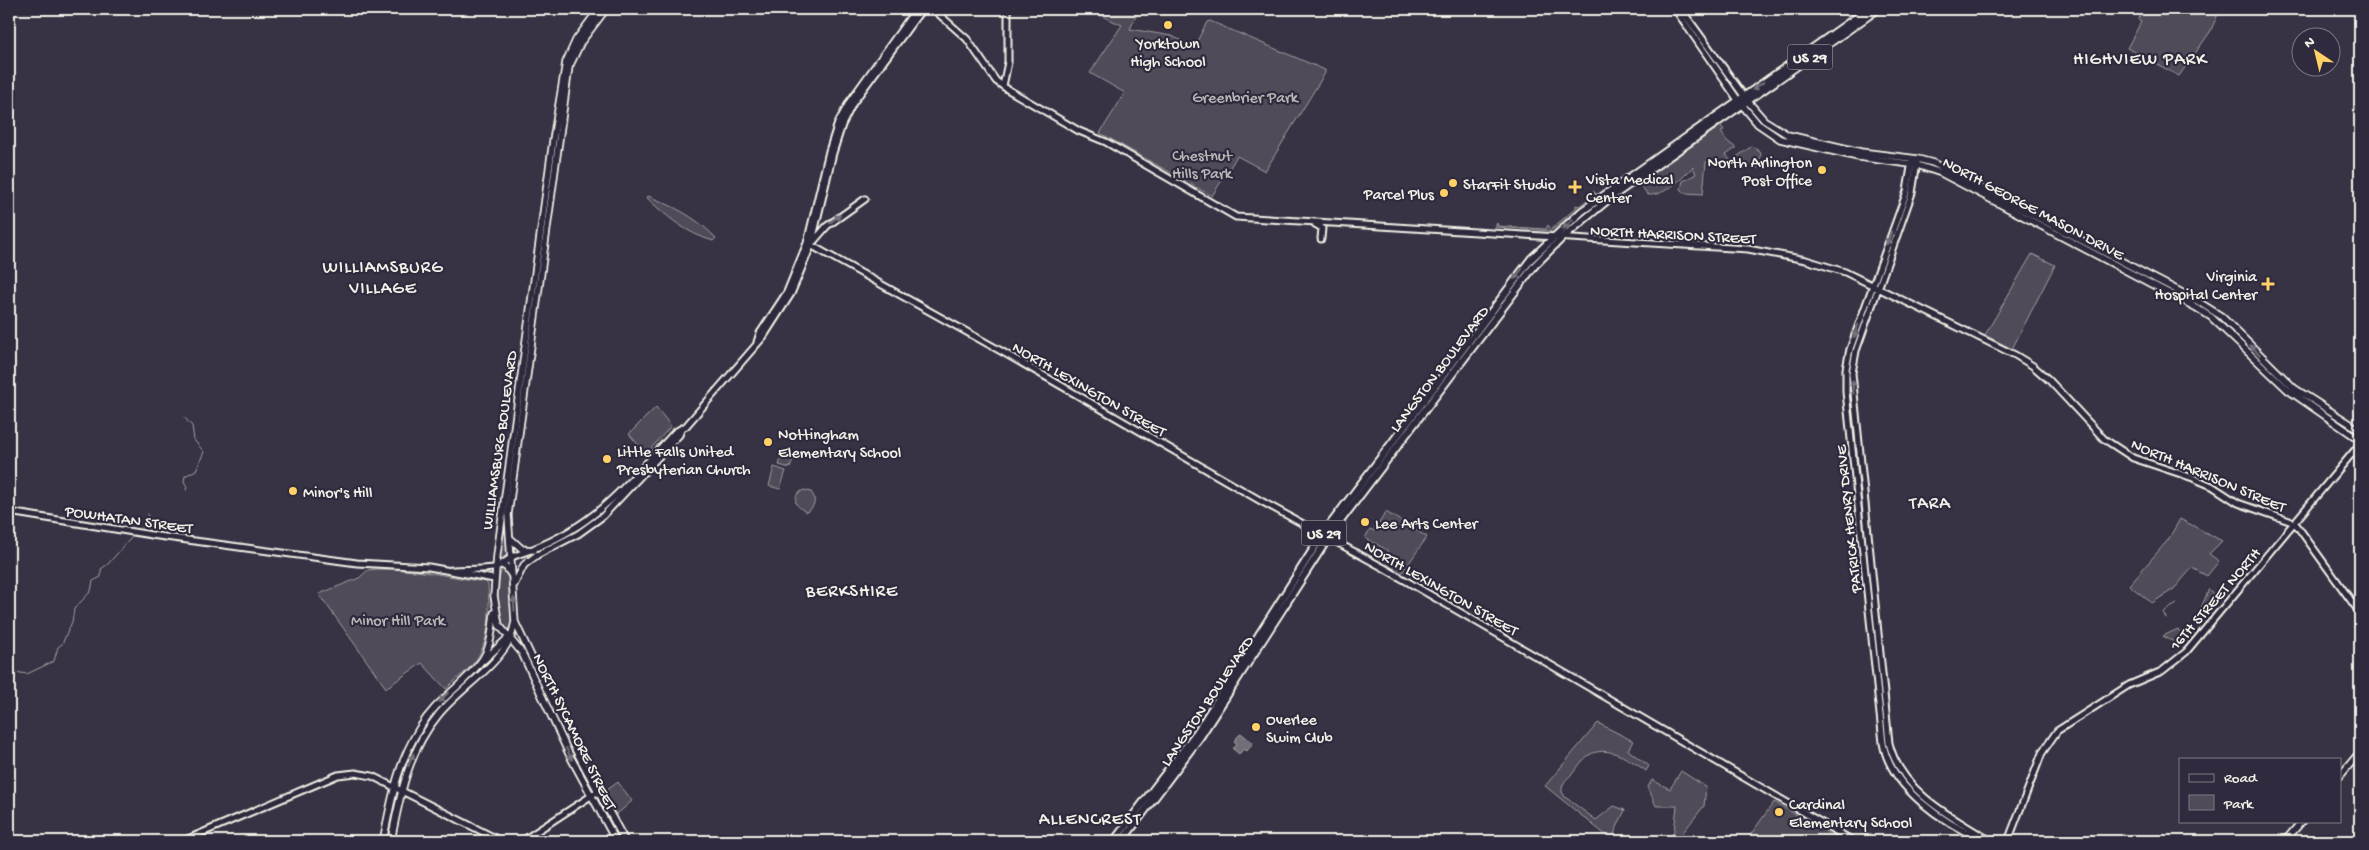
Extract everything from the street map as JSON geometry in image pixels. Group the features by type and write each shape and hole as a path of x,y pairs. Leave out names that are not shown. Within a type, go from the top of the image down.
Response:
{"main road":[{"name":"WILLIAMSBURG BOULEVARD","path":"510,637 498,625 494,579 498,566 553,140 566,62 576,40 599,9"},
{"name":"WILLIAMSBURG BOULEVARD","path":"391,841 401,790 417,746 437,716 501,652 510,637 515,622 508,515 569,67 581,42 606,9"},
{"name":"LANGSTON BOULEVARD","path":"1122,841 1200,737 1326,536 1535,265 1562,238 1610,198 1868,9"},
{"name":"LANGSTON BOULEVARD","path":"1114,841 1197,732 1326,536 1512,282 1552,238 1584,210 1878,9"},
{"name":"NORTH GEORGE MASON DRIVE","path":"1743,101 1758,124 1780,138 1858,157 1933,163 2210,308 2227,322 2294,388 2360,430"},
{"name":"NORTH GEORGE MASON DRIVE","path":"1914,161 1941,173 2195,307 2210,317 2288,390 2360,440"},
{"path":"509,537 522,549 535,552 524,565 513,587"},
{"path":"498,566 506,567 513,577"},
{"path":"481,662 490,644 495,604"},
{"name":"NORTH SYCAMORE STREET","path":"515,622 574,748 625,841"},
{"path":"383,841 393,786 411,742 429,714 481,662 510,637"},
{"name":"NORTH SYCAMORE STREET","path":"510,637 519,640 530,654"},
{"name":"NORTH SYCAMORE STREET","path":"510,637 522,654 570,756 616,841"},
{"path":"501,652 511,648 522,654"},
{"path":"2342,774 2360,752"},
{"path":"2285,841 2301,822"}],"street":[{"path":"819,206 832,137 844,112 916,9"},
{"path":"451,570 498,566 512,557 535,552 568,534 600,512 675,432 681,430 757,342 760,333 787,292 809,244 834,146 847,114 922,9"},
{"name":"NORTH HARRISON STREET","path":"933,9 967,39 989,72 1003,86 1079,131 1108,143 1236,217 1552,238 1676,244 1772,252 1826,265 1872,285 2015,355 2032,366 2067,397 2104,439 2133,458 2193,478 2212,486 2238,504 2295,523 2360,613"},
{"path":"1003,86 1008,62 1008,9"},
{"name":"NORTH GEORGE MASON DRIVE","path":"1675,9 1743,101"},
{"name":"NORTH GEORGE MASON DRIVE","path":"1681,9 1743,101"},
{"name":"PATRICK HENRY DRIVE","path":"1914,161 1906,191 1850,349 1845,379 1884,750 1892,769 1919,799 1948,820 1984,841"},
{"name":"PATRICK HENRY DRIVE","path":"1914,161 1912,193 1856,351 1852,385 1889,743 1900,770 1923,796 1991,841"},
{"path":"809,244 827,226 865,199"},
{"path":"1312,222 1322,228 1321,239"},
{"name":"NORTH LEXINGTON STREET","path":"809,244 1468,616 1852,841"},
{"name":"16TH STREET NORTH","path":"2008,841 2042,753 2050,739 2066,725 2129,685 2162,671 2177,660 2360,444"},
{"name":"POWHATAN STREET","path":"9,512 158,536 246,546 358,563 409,564 451,570"},
{"path":"451,570 494,579"},
{"path":"183,841 338,775 355,773 372,776 501,841"},
{"path":"522,841 597,792"}],"green space":[{"name":"Greenbrier Park","path":"1086,9 1144,9 1141,12 1139,10 1130,29 1172,36 1194,47 1207,22 1210,21 1325,70 1325,73 1265,171 1237,156 1212,196 1100,133 1125,93 1090,73 1122,25"},
{"path":"2145,9 2207,9 2219,12 2210,32 2179,76 2127,48 2141,22 2138,20"},
{"path":"1721,126 1724,130 1721,132 1727,141 1736,148 1726,155 1731,161 1752,146 1761,153 1758,168 1706,162 1703,194 1685,193 1681,189 1683,181 1696,174 1693,167 1668,189 1648,195 1639,183"},
{"path":"1593,191 1597,194 1551,231 1495,227 1497,223 1498,226 1546,229 1548,225 1551,229 1576,208 1576,205 1579,206 1595,194"},
{"path":"648,196 691,217 716,238 713,241 703,238 677,224 647,198"},
{"path":"2032,254 2055,265 2012,349 1985,335"},
{"path":"656,407 671,426 646,454 629,434"},
{"path":"783,450 795,454 790,468 779,465"},
{"path":"774,467 786,471 780,489 769,486"},
{"path":"804,490 811,492 814,500 813,506 806,512 796,502 798,493"},
{"path":"507,501 508,554 498,561"},
{"path":"1386,512 1427,537 1402,573 1388,566 1387,550 1365,538 1370,529 1374,531 1375,526 1382,525 1379,523"},
{"path":"2180,519 2222,541 2209,554 2219,561 2207,576 2192,568 2174,589 2152,603 2129,585 2168,540"},
{"path":"504,567 507,573 511,596 511,627 507,630 503,626 498,599 499,579"},
{"name":"Minor Hill Park","path":"368,570 432,573 486,582 488,585 489,616 483,647 472,665 446,689 422,663 386,688 319,594 359,578"},
{"path":"2209,589 2216,597 2205,612 2201,608"},
{"path":"2192,628 2196,630 2182,644 2177,644 2163,636 2178,629 2180,632"},
{"path":"1598,723 1633,741 1628,750 1649,766 1646,771 1619,755 1604,751 1596,752 1589,755 1567,779 1562,786 1562,792 1565,797 1596,820 1614,806 1625,810 1614,834 1622,841 1613,841 1545,786"},
{"path":"1681,771 1706,787 1704,806 1676,841 1668,841 1674,831 1677,806 1656,806 1648,787 1652,780 1670,789"},
{"path":"618,782 632,801 616,815 605,795 607,790"},
{"name":"Cardinal Elementary School","path":"1774,802 1842,841 1746,841"}],"shaded area":[{"path":"1241,733 1253,743 1247,751 1244,749 1239,754 1233,749 1237,744 1234,741"}],"waterway":[{"path":"184,417 192,426 194,440 204,452 196,470 185,476 186,490"},
{"path":"142,528 146,525 148,514"},
{"path":"9,677 12,679 15,672 27,674 54,661 58,647 62,644 72,622 74,609 91,591 93,581 101,577 101,569 108,564 131,538"},
{"path":"2166,618 2163,612 2177,604"}],"place":[{"name":"Yorktown High School","path":"1168,25"},
{"name":"North Arlington Post Office","path":"1822,170"},
{"name":"StarFit Studio","path":"1453,183"},
{"name":"Vista Medical Center","path":"1575,187"},
{"name":"Parcel Plus","path":"1444,193"},
{"name":"Virginia Hospital Center","path":"2268,284"},
{"name":"Nottingham Elementary School","path":"768,442"},
{"name":"Little Falls United Presbyterian Church","path":"607,459"},
{"name":"Minor's Hill","path":"293,491"},
{"name":"Lee Arts Center","path":"1365,522"},
{"name":"Overlee Swim Club","path":"1256,727"},
{"name":"Cardinal Elementary School","path":"1779,812"}],"district":[{"name":"HIGHVIEW PARK","path":"2140,58"},
{"name":"WILLIAMSBURG VILLAGE","path":"383,276"},
{"name":"TARA","path":"1930,502"},
{"name":"BERKSHIRE","path":"852,590"},
{"name":"ALLENCREST","path":"1090,818"}],"park label":[{"name":"Chestnut Hills Park","path":"1202,163"}]}
